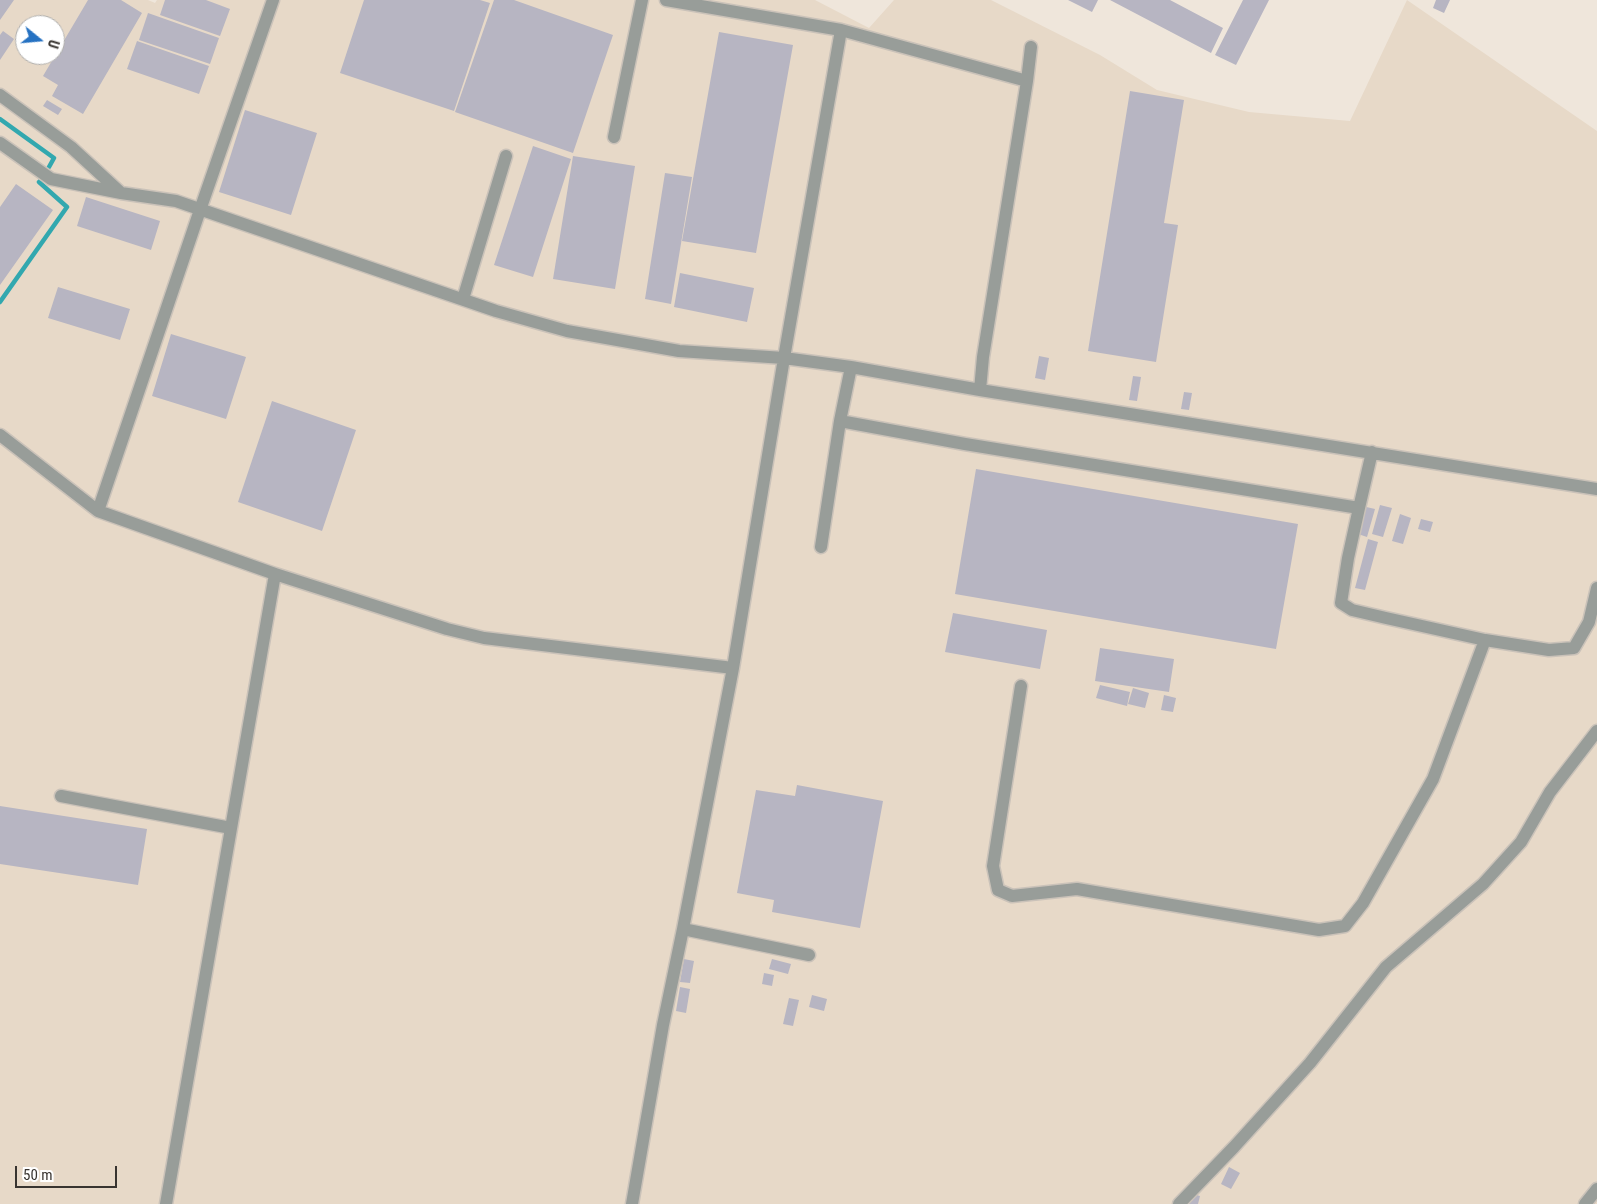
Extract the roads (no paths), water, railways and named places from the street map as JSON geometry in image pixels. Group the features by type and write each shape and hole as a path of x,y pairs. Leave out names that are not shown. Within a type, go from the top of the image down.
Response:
{"street":[{"path":"98,511 273,0"},
{"path":"614,137 642,0"},
{"path":"666,0 841,30 1027,81"},
{"path":"632,1204 663,1025 733,668 841,30"},
{"path":"980,390 983,358 1031,47"},
{"path":"0,95 71,147 121,193"},
{"path":"0,143 51,179 121,193 176,201 496,311 567,332 680,351 784,358 851,367 980,390 1372,452 1597,490"},
{"path":"462,299 506,156"},
{"path":"820,547 840,421 851,367"},
{"path":"840,421 965,444 1359,508"},
{"path":"0,435 98,511 275,574 447,629 484,638 733,668"},
{"path":"1372,452 1348,558 1341,603 1352,610 1485,640 1549,650 1574,648 1589,622 1597,588"},
{"path":"166,1204 275,574"},
{"path":"1021,686 993,866 998,890 1012,896 1077,889 1319,930 1345,926 1363,903 1373,886 1433,779 1485,640"},
{"path":"1179,1204 1241,1140 1310,1063 1386,967 1483,884 1515,849 1550,792 1597,731"},
{"path":"61,796 231,828"},
{"path":"683,929 809,955"},
{"path":"1585,1204 1597,1190"}],"waterway":[{"path":"0,119 54,158 49,167"},
{"path":"0,302 67,207 40,181"}]}
